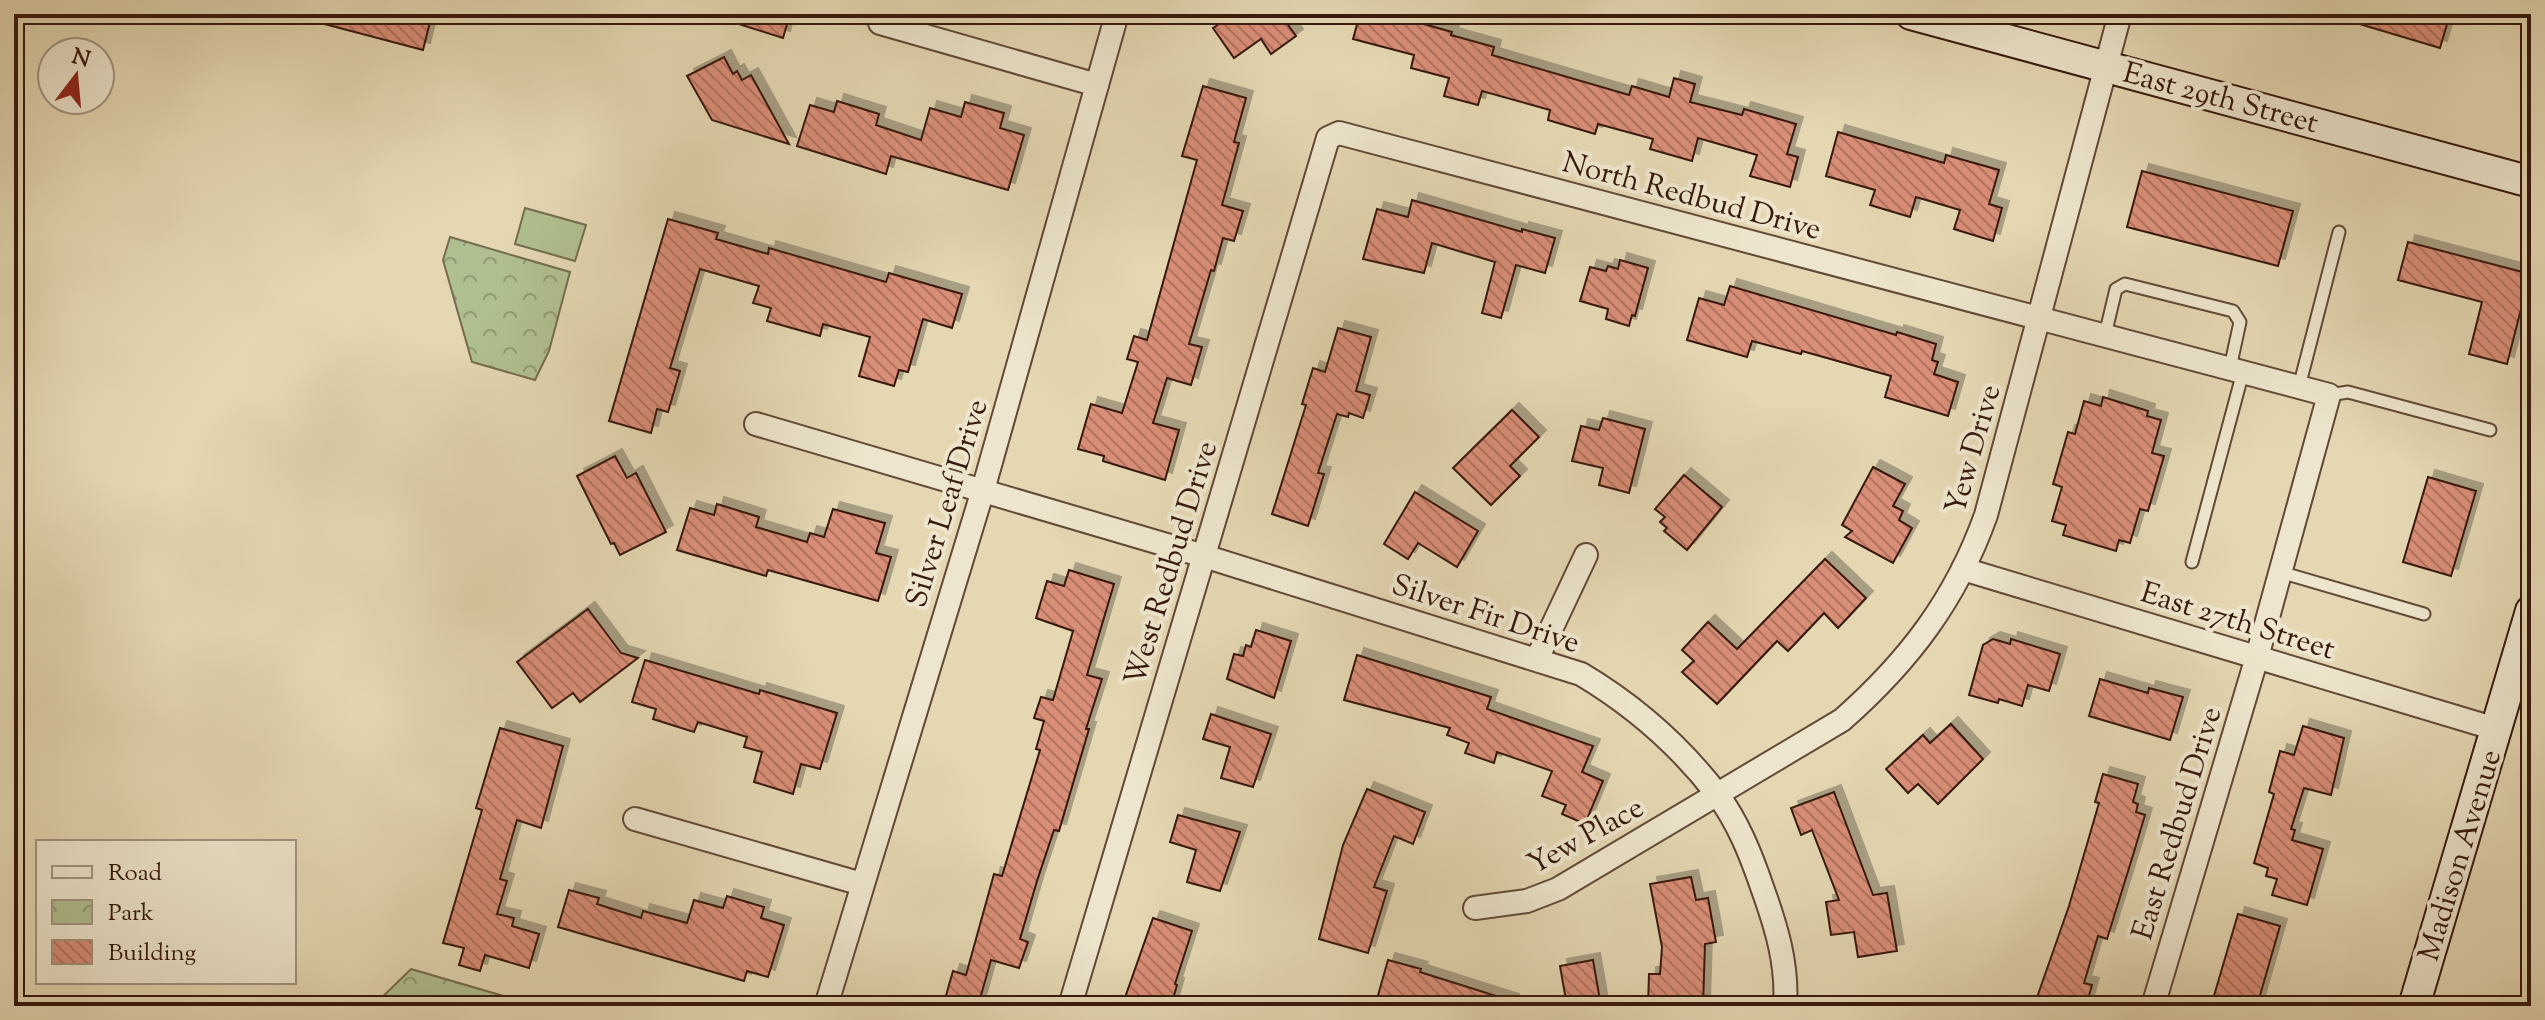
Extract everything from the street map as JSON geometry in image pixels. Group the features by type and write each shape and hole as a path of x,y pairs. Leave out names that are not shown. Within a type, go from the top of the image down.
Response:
{"main road":[{"name":"East 29th Street","path":"1911,14 2531,182"},
{"name":"Madison Avenue","path":"2414,1006 2531,611"}],"street":[{"name":"Silver Leaf Drive","path":"826,1006 983,490 1117,14"},
{"name":"Yew Drive","path":"1717,794 1842,720 1881,686 1941,610 1963,569 1986,515 2120,14"},
{"path":"880,23 1097,85"},
{"name":"North Redbud Drive","path":"1328,138 1339,133 2329,395"},
{"name":"West Redbud Drive","path":"1070,1006 1328,138"},
{"name":"East Redbud Drive","path":"2153,1006 2257,657 2329,395"},
{"name":"Silver Fir Drive","path":"756,424 1204,556 1581,674 1651,723 1717,794 1736,824 1777,926 1782,950 1785,1006"},
{"path":"1537,659 1586,555"},
{"name":"East 27th Street","path":"1963,569 2496,729"},
{"name":"Yew Place","path":"1475,908 1527,901 1558,889 1717,794"},
{"path":"635,819 862,884"}],"lane":[{"path":"2299,387 2339,232"},
{"path":"2105,335 2116,289 2125,284 2233,311 2240,322 2237,370 2192,562"},
{"path":"2329,395 2348,392 2490,430"},
{"path":"2280,572 2424,614"}],"green space":[{"path":"525,208 586,225 575,261 515,244"},
{"path":"450,237 570,272 549,351 535,380 472,362 443,260"},
{"path":"411,969 538,1006 373,1006"}],"building":[{"path":"314,14 432,14 423,50 313,21"},
{"path":"724,14 790,14 783,38 723,19"},
{"path":"1234,14 1280,14 1296,36 1271,54 1261,39 1234,58 1213,28"},
{"path":"1360,14 1388,14 1452,32 1451,35 1494,47 1492,55 1629,95 1632,86 1669,97 1674,78 1695,84 1690,102 1742,115 1744,109 1796,124 1787,154 1798,157 1790,187 1750,176 1757,155 1698,138 1692,161 1650,149 1653,139 1598,124 1595,134 1548,120 1550,110 1482,91 1478,105 1444,96 1449,78 1411,68 1414,55 1353,39"},
{"path":"2347,14 2450,14 2440,48 2346,20"},
{"path":"724,57 733,74 737,71 742,80 751,75 789,144 712,120 687,76"},
{"path":"1203,86 1246,98 1234,142 1239,143 1222,205 1243,211 1234,241 1223,238 1214,271 1211,270 1189,344 1202,347 1191,385 1167,378 1153,423 1179,430 1165,480 1103,461 1104,456 1078,449 1091,404 1122,413 1138,362 1127,359 1134,336 1147,340 1197,160 1182,156"},
{"path":"837,101 879,114 876,125 921,140 930,108 961,117 965,102 1004,113 1000,128 1024,135 1008,190 891,156 886,174 797,146 810,105 834,112"},
{"path":"1838,132 1944,163 1946,155 1999,170 1989,204 2002,208 1993,241 1954,229 1960,210 1916,197 1910,217 1870,205 1875,190 1826,176"},
{"path":"2142,171 2293,211 2278,266 2127,227"},
{"path":"1412,200 1522,232 1522,229 1555,238 1545,273 1516,265 1501,318 1482,313 1495,262 1432,243 1424,273 1363,259 1377,209 1408,217"},
{"path":"668,219 718,233 716,239 768,254 769,248 886,282 889,273 962,294 952,328 923,319 908,372 899,370 894,386 859,376 870,337 823,324 820,336 767,321 771,308 753,303 759,286 700,269 670,368 680,371 668,412 657,409 651,433 609,421"},
{"path":"2408,242 2530,274 2507,364 2469,354 2482,302 2398,280"},
{"path":"1620,260 1648,268 1635,316 1632,315 1629,326 1606,319 1608,309 1580,301 1590,267 1606,271 1608,266 1618,269"},
{"path":"1730,286 1936,344 1932,360 1938,362 1934,374 1958,382 1948,416 1885,397 1891,376 1802,351 1801,354 1752,341 1747,357 1687,340 1699,298 1724,305"},
{"path":"1338,328 1371,337 1356,391 1370,395 1363,418 1349,413 1348,417 1337,414 1318,473 1324,474 1308,526 1272,514 1306,405 1302,404 1313,368 1325,372"},
{"path":"2103,397 2148,411 2147,416 2161,420 2152,453 2164,456 2148,511 2140,509 2130,543 2119,540 2116,551 2063,535 2066,525 2052,521 2062,487 2053,484 2068,432 2075,434 2084,401 2101,406"},
{"path":"1512,410 1539,437 1510,466 1520,476 1491,505 1453,468"},
{"path":"1603,418 1645,429 1629,493 1599,485 1603,468 1572,461 1581,426 1599,430"},
{"path":"615,456 627,478 636,473 666,532 620,555 614,543 611,544 577,476"},
{"path":"1873,467 1905,484 1893,506 1903,511 1899,520 1912,528 1893,563 1845,537 1852,531 1842,525"},
{"path":"1684,475 1722,507 1687,550 1664,531 1667,528 1660,522 1665,517 1655,509"},
{"path":"2428,477 2476,491 2451,576 2403,562"},
{"path":"1415,492 1478,531 1457,567 1418,543 1408,559 1384,544"},
{"path":"717,504 759,517 756,527 807,542 810,533 824,537 833,509 885,523 876,553 891,557 878,601 768,570 766,576 677,550 690,508 714,515"},
{"path":"1825,559 1866,598 1838,628 1824,613 1788,651 1777,641 1717,704 1682,672 1694,661 1682,650 1708,622 1737,649"},
{"path":"1069,570 1114,584 1087,675 1102,679 1059,831 1054,830 1020,939 1028,942 1019,968 991,960 978,1006 943,1006 953,971 966,975 994,874 1002,876 1040,750 1036,749 1044,721 1034,718 1041,697 1053,700 1073,631 1036,618 1047,581 1064,586"},
{"path":"588,609 621,653 638,658 580,702 573,693 552,708 517,662"},
{"path":"1256,630 1291,641 1274,698 1227,679 1234,654 1243,656 1246,645 1251,647"},
{"path":"1993,639 2010,644 2011,639 2060,654 2049,691 2028,685 2022,706 1969,695 1983,645"},
{"path":"1357,655 1491,697 1487,709 1593,746 1582,772 1603,781 1585,824 1562,814 1566,805 1542,796 1552,771 1497,752 1494,763 1465,753 1469,743 1447,735 1450,728 1344,700"},
{"path":"645,660 759,694 760,690 837,713 820,769 801,764 793,794 754,782 762,752 744,747 747,737 698,722 694,732 653,719 656,709 632,702"},
{"path":"2100,679 2148,693 2149,688 2183,697 2170,740 2089,716"},
{"path":"1211,714 1271,734 1253,787 1221,778 1230,747 1203,739"},
{"path":"1951,724 1983,759 1938,804 1918,784 1908,793 1886,769 1923,735 1930,743"},
{"path":"2303,726 2344,738 2331,795 2304,788 2291,829 2295,830 2292,840 2323,849 2307,905 2272,895 2277,879 2266,876 2268,868 2254,863 2274,794 2269,792 2280,751 2294,755"},
{"path":"500,728 563,746 541,828 517,820 500,879 507,881 497,914 514,918 512,926 539,934 529,968 485,955 480,971 459,965 464,948 443,943 482,810 476,808"},
{"path":"2103,774 2138,784 2133,802 2138,804 2136,812 2145,815 2134,852 2107,939 2098,936 2084,983 2092,985 2086,1006 2034,1006 2069,906 2099,803 2095,802"},
{"path":"1367,789 1425,812 1413,844 1394,836 1374,887 1387,891 1368,953 1319,939 1343,845"},
{"path":"1834,792 1873,895 1887,893 1897,951 1858,957 1854,932 1831,935 1826,902 1839,900 1812,830 1801,835 1791,808"},
{"path":"1178,815 1240,832 1220,891 1187,882 1196,850 1170,842"},
{"path":"1691,877 1696,900 1708,898 1716,942 1705,944 1703,1006 1648,1006 1649,974 1660,974 1662,947 1650,884"},
{"path":"569,890 599,898 597,904 641,918 643,911 687,923 694,900 723,908 727,896 764,907 761,918 784,925 768,977 747,971 744,981 558,927"},
{"path":"2238,914 2280,926 2257,1006 2211,1006"},
{"path":"1153,918 1192,931 1171,1006 1122,1006"},
{"path":"1388,960 1512,1001 1512,1006 1375,1006"},
{"path":"1593,960 1601,1006 1567,1006 1560,966"}]}
